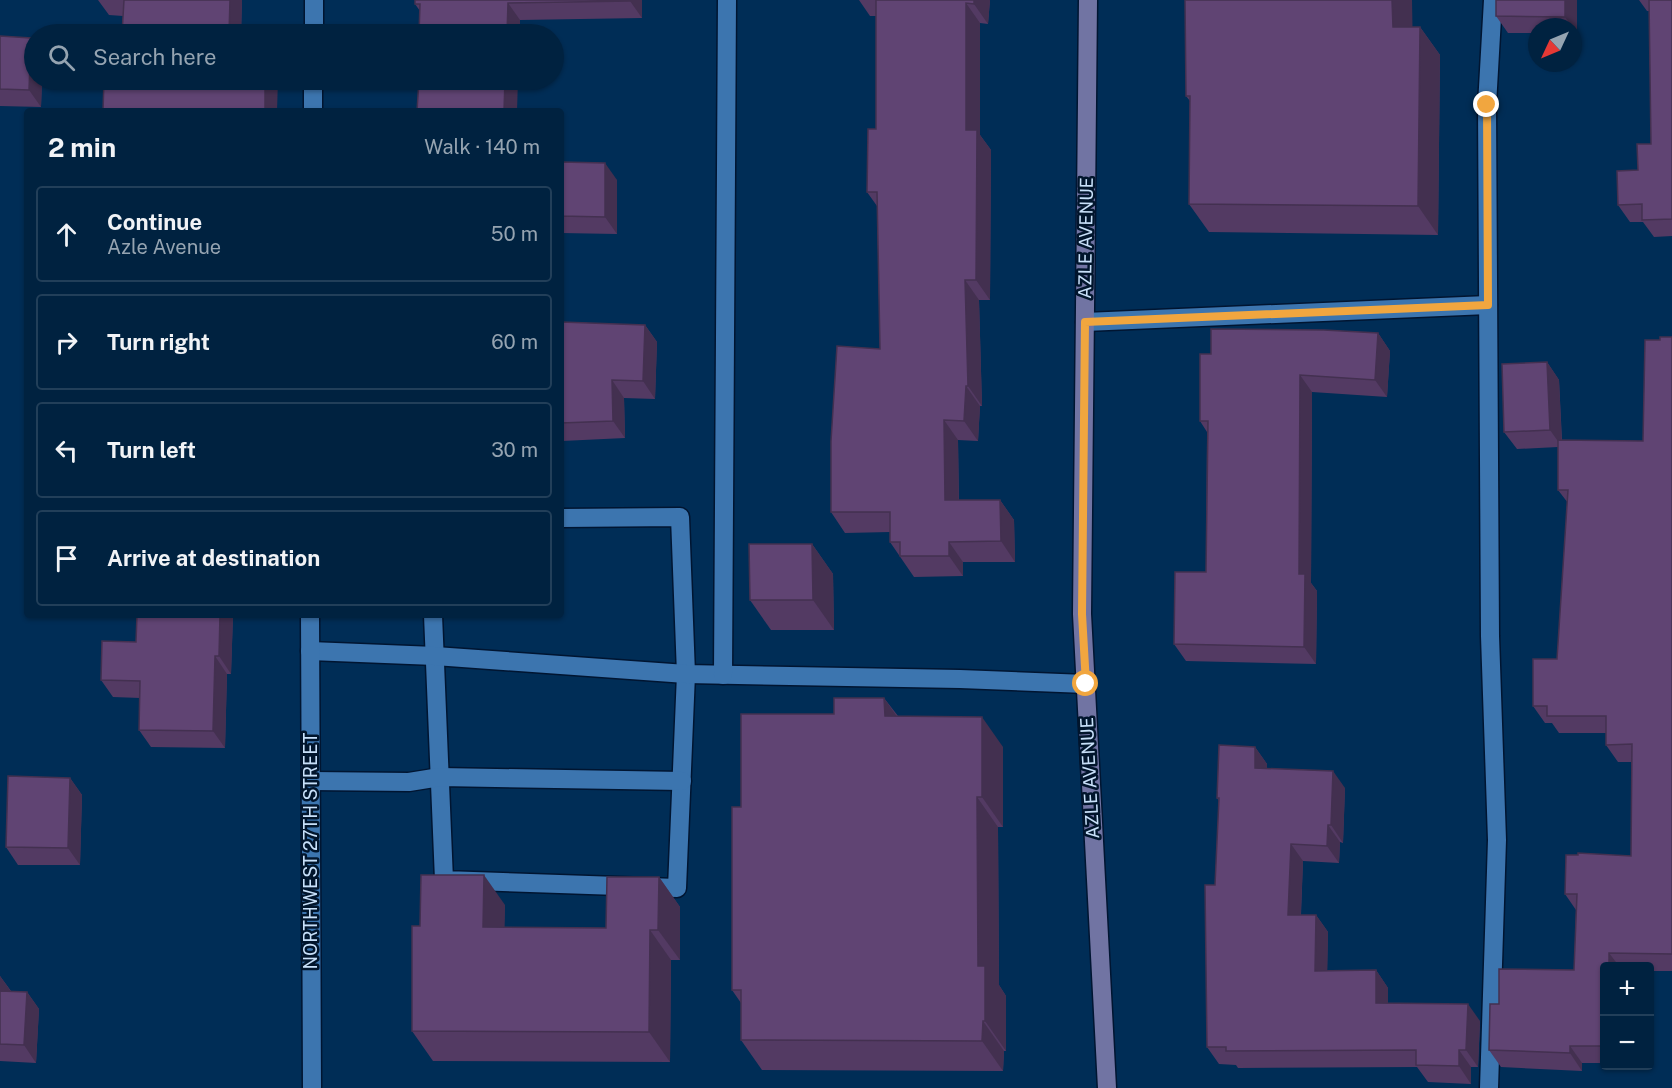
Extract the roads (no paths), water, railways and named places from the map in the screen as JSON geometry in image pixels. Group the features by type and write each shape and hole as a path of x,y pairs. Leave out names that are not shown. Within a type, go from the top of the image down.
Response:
{"main road":[{"name":"AZLE AVENUE","path":"1088,0 1082,614 1107,1088"}],"street":[{"path":"314,0 314,24"},
{"path":"723,675 727,0"},
{"path":"1489,1088 1497,840 1490,636 1487,105 1493,0"},
{"path":"313,90 313,108"},
{"path":"1085,322 1488,305"},
{"path":"433,618 444,879 677,888 686,674 680,518 564,518"},
{"name":"NORTHWEST 27TH STREET","path":"310,618 312,1088"},
{"path":"310,651 435,656 686,674 960,679 1086,684"},
{"path":"311,781 409,782 440,777 682,781"}]}
